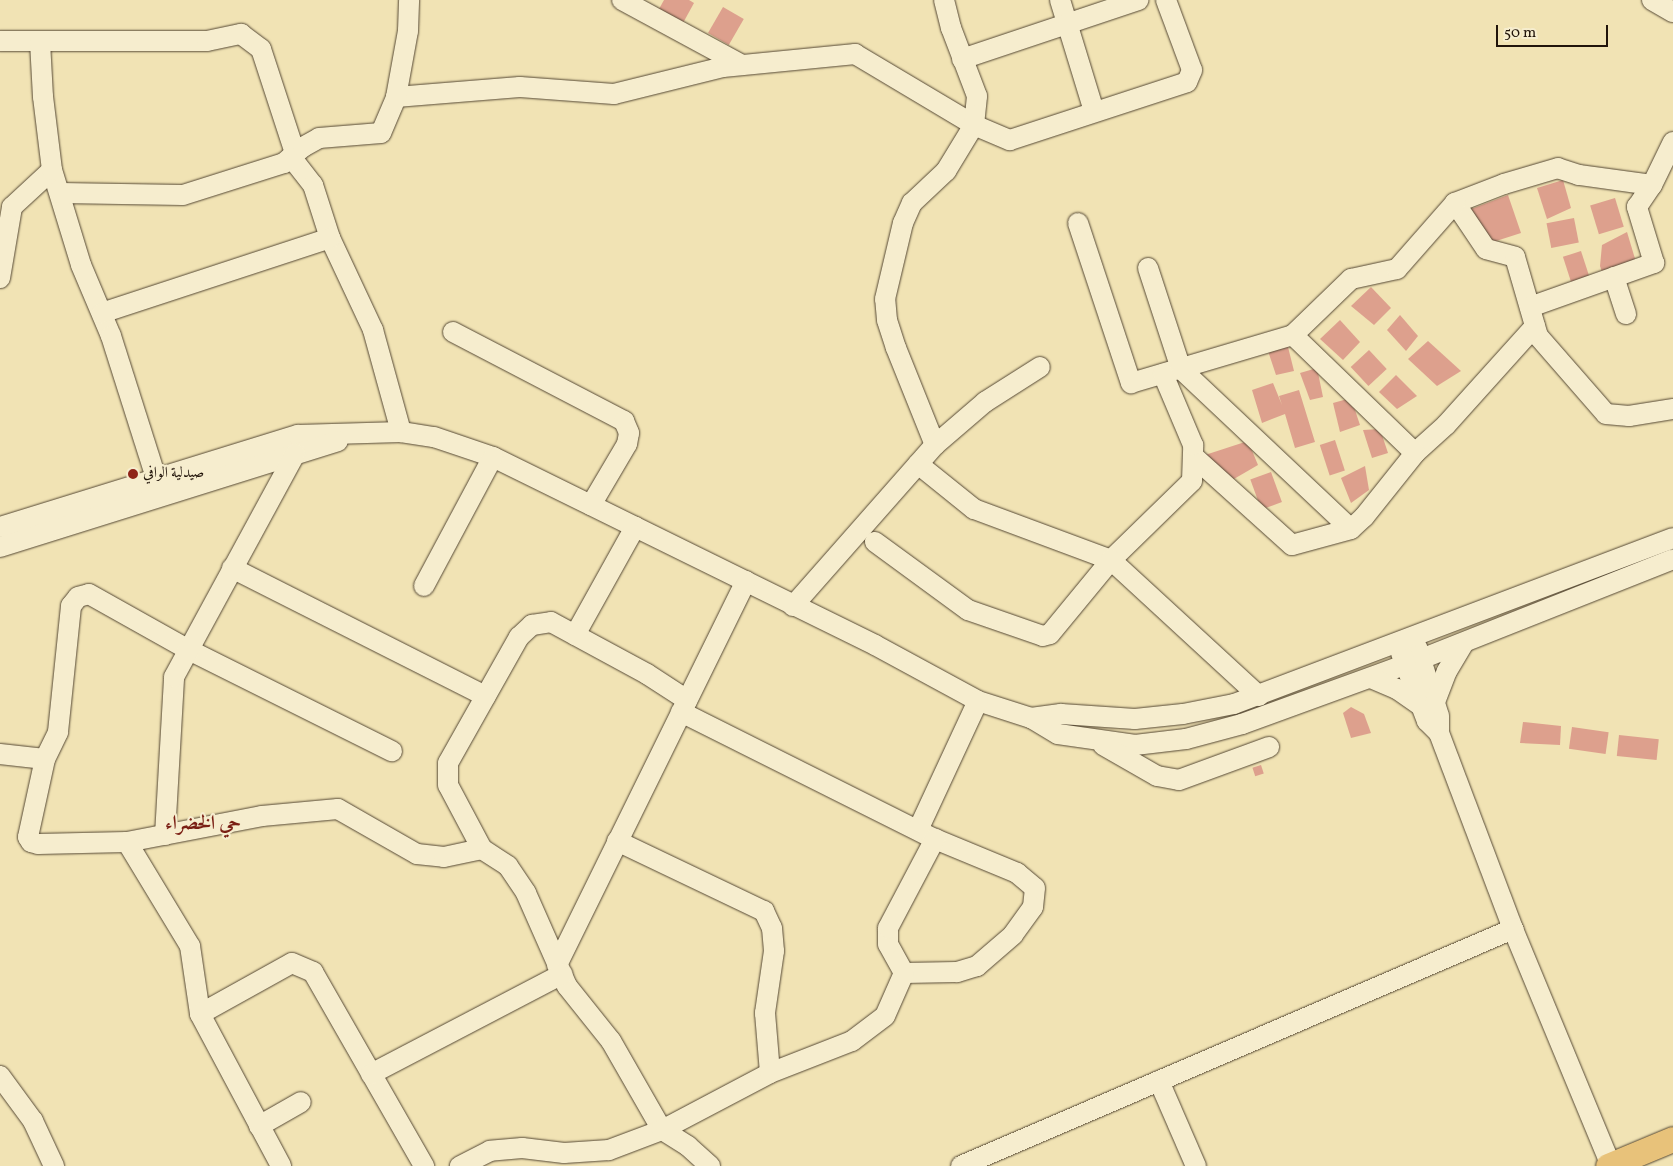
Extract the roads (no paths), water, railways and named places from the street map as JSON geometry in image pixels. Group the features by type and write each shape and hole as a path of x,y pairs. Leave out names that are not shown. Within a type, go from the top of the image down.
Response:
{"main road":[{"path":"1610,1166 1673,1139"}],"street":[{"path":"60,193 183,194 284,163 319,138 381,133 396,97 408,31 409,0"},
{"path":"622,0 742,65"},
{"path":"935,445 894,341 887,320 885,299 903,223 912,202 946,171 974,125 977,96 962,59 944,0"},
{"path":"1060,0 1094,111"},
{"path":"962,59 1138,0"},
{"path":"396,97 520,87 614,94 742,65 862,55 974,125 1010,140 1187,82 1192,70 1166,0"},
{"path":"1652,0 1673,12"},
{"path":"0,41 207,41 241,34 261,49 293,155 313,185 330,238 373,330 400,432"},
{"path":"40,41 43,97 52,170 81,265 102,312 156,478"},
{"path":"1530,307 1654,263 1636,208 1652,185 1673,142"},
{"path":"1078,223 1131,383 1293,335 1351,279 1397,269 1455,203 1504,184 1558,168 1579,175 1652,185"},
{"path":"0,278 12,207 52,170"},
{"path":"1455,203 1486,249 1514,258 1538,336 1606,414 1629,416 1673,409"},
{"path":"102,312 330,238"},
{"path":"875,542 968,610 1043,636 1050,634 1111,560 1192,481 1193,445 1172,372 1148,268"},
{"path":"1614,277 1626,314"},
{"path":"1192,456 1292,545 1351,529 1415,453 1446,426 1535,326"},
{"path":"453,332 624,421 629,433 627,444 591,505"},
{"path":"1293,335 1415,453"},
{"path":"793,606 935,445 985,402 1040,368"},
{"path":"1172,372 1351,529"},
{"path":"0,527 298,435 356,435 400,432 434,436 493,458 591,505 875,645 978,701 1031,718 1058,734 1099,742 1157,742 1186,739 1242,724 1464,643 1673,559"},
{"path":"0,547 356,435"},
{"path":"165,835 174,678 187,649 295,454"},
{"path":"424,586 493,458"},
{"path":"918,464 974,510 1111,560 1259,696"},
{"path":"575,635 635,527"},
{"path":"1031,718 1061,714 1113,719 1156,717 1208,710 1259,696 1673,538"},
{"path":"232,568 485,696"},
{"path":"371,1074 559,970 617,841 746,581"},
{"path":"392,751 187,649 89,594 78,597 71,606 58,732 46,759 28,837 31,842 62,845 127,842 262,816 338,809 417,854 444,857 482,849"},
{"path":"710,1166 688,1146 662,1130 611,1041 559,970 526,893 508,866 482,849 448,785 448,763 519,637 532,625 551,622 575,635 684,706 926,835 1017,872 1035,888 1033,907 1013,934 977,966 957,972 904,973"},
{"path":"1406,641 1428,704"},
{"path":"1464,643 1428,704 1426,721 1439,733 1513,929 1610,1166"},
{"path":"1371,678 1428,704"},
{"path":"904,973 888,944 888,928 978,701"},
{"path":"1156,717 1157,742 1164,779"},
{"path":"1099,742 1164,779 1194,778 1269,748"},
{"path":"0,754 46,759"},
{"path":"617,841 764,912 772,928 774,951 766,1013 770,1073"},
{"path":"127,842 190,946 200,1014 281,1166"},
{"path":"961,1166 1513,929"},
{"path":"200,1014 292,963 313,972 424,1166"},
{"path":"460,1166 490,1152 522,1148 564,1153 609,1150 662,1130 770,1073 852,1041 869,1030 885,1016 904,973"},
{"path":"0,1076 33,1121 54,1166"},
{"path":"1159,1081 1196,1166"},
{"path":"0,1100 22,1130 40,1166"},
{"path":"259,1126 302,1102"}],"place":[{"name":"صيدلية الوافي","path":"133,474"}],"district":[{"name":"حي الخضراء","path":"203,824"}]}
